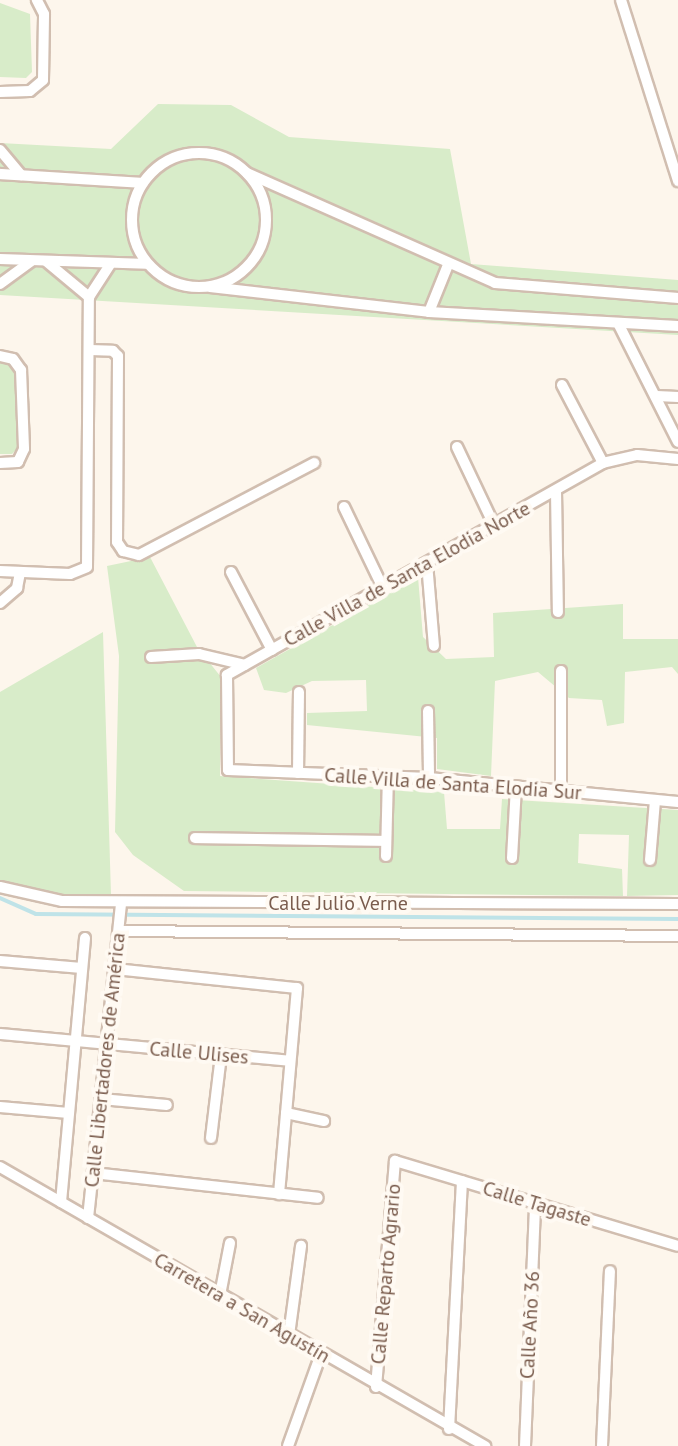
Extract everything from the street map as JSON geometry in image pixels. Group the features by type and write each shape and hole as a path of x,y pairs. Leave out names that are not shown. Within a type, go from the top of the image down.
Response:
{"street":[{"path":"0,92 30,91 43,80 44,14 37,0"},
{"path":"621,0 678,181"},
{"path":"0,150 21,175"},
{"path":"678,298 531,290 495,283 448,265 346,213 247,173 230,160 189,153 163,164 143,183 134,203 132,231 147,264 168,280 429,312 678,326"},
{"path":"210,287 247,268 259,251 266,210 247,173"},
{"path":"0,174 143,183"},
{"path":"0,259 147,264"},
{"path":"0,284 32,261"},
{"path":"47,262 89,297"},
{"path":"0,571 70,574 80,572 89,560 89,297 110,265"},
{"path":"429,312 448,265"},
{"path":"618,323 678,442"},
{"path":"90,350 113,351 118,356 117,542 123,551 139,555 314,463"},
{"path":"0,356 13,359 21,370 24,449 18,462 0,463"},
{"path":"562,385 603,463"},
{"path":"657,396 678,397"},
{"path":"457,447 494,525"},
{"name":"Calle Villa de Santa Elodia Norte","path":"228,770 227,675 603,463 637,455 678,459"},
{"path":"556,491 558,612"},
{"path":"344,507 383,588"},
{"path":"427,563 434,646"},
{"path":"0,603 17,588 20,572"},
{"path":"231,572 272,650"},
{"path":"151,657 199,654 245,665"},
{"path":"561,671 561,791"},
{"path":"298,773 299,692"},
{"path":"428,711 429,778"},
{"name":"Calle Villa de Santa Elodia Sur","path":"228,770 429,778 678,802"},
{"path":"386,856 388,776"},
{"path":"512,858 516,787"},
{"path":"650,860 655,800"},
{"path":"195,838 386,841"},
{"name":"Calle Julio Verne","path":"0,887 40,900 121,906 678,904"},
{"name":"Calle Libertadores de América","path":"88,1218 121,906"},
{"path":"119,926 678,936"},
{"name":"Calle Libertadores de América","path":"61,1202 85,938"},
{"path":"0,961 82,968"},
{"path":"115,969 297,988 279,1194"},
{"name":"Calle Ulises","path":"0,1034 290,1061"},
{"path":"211,1138 221,1055"},
{"path":"101,1099 167,1105"},
{"path":"0,1107 69,1113"},
{"path":"286,1113 324,1121"},
{"name":"Calle Tagaste","path":"395,1161 678,1246"},
{"name":"Calle Reparto Agrario","path":"376,1387 395,1161"},
{"name":"Carretera a San Agustín","path":"0,1167 449,1429 485,1446"},
{"path":"93,1173 318,1198"},
{"path":"449,1429 462,1181"},
{"name":"Calle Año 36","path":"525,1446 535,1203"},
{"path":"220,1295 230,1243"},
{"path":"289,1335 301,1246"},
{"path":"602,1446 610,1271"},
{"path":"288,1446 321,1354"}],"green space":[{"path":"0,3 30,14 32,72 26,78 0,77"},
{"path":"158,104 231,105 289,137 450,149 471,264 678,280 678,335 0,295 0,143 111,149"},
{"path":"0,360 17,370 17,449 12,454 0,454"},
{"path":"150,557 197,647 221,677 220,776 444,792 447,829 500,829 502,799 678,810 678,895 627,896 629,835 579,834 578,863 622,869 623,896 184,891 133,855 115,832 119,656 107,566"},
{"path":"418,577 423,637 446,659 494,657 493,613 623,604 623,639 678,639 678,674 672,667 625,672 624,723 607,726 602,700 569,698 538,672 495,681 491,776 437,769 437,738 307,725 307,713 367,711 366,680 312,681 286,693 264,690 256,668"},
{"path":"103,632 111,895 48,894 0,881 0,692"}],"waterway":[{"path":"0,898 36,914 678,919"}]}
